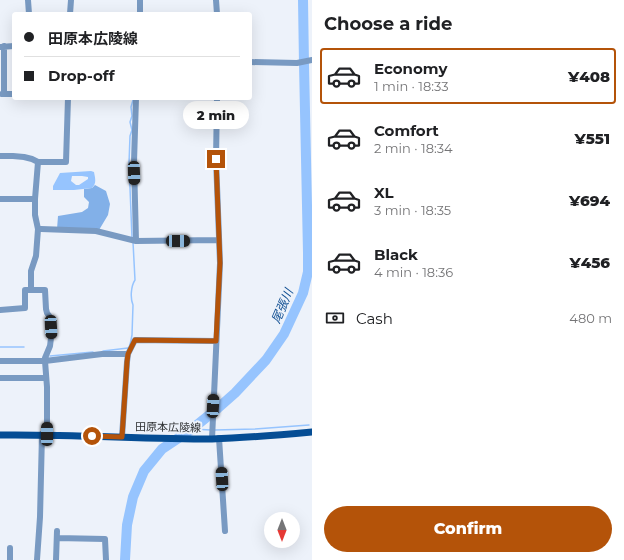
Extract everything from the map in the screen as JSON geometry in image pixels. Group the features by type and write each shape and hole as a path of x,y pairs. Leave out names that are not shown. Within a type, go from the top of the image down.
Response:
{"main road":[{"name":"田原本広陵線","path":"0,435 45,434 190,438 213,432 263,436 312,432"}],"street":[{"path":"28,0 29,12"},
{"path":"70,12 71,0"},
{"path":"140,0 140,12"},
{"path":"216,0 217,12"},
{"path":"2,46 2,94"},
{"path":"252,62 300,62 310,60"},
{"path":"0,156 24,157 38,162 66,162 68,100"},
{"path":"132,241 136,100"},
{"path":"217,100 216,159 220,263 213,432 224,531"},
{"path":"31,290 31,271 36,256 38,229 35,215 35,199 38,162"},
{"path":"0,199 35,199"},
{"path":"41,229 96,231 132,241 219,240"},
{"path":"0,310 25,308 25,290 45,290 46,309 50,317 51,342 45,358 45,434 37,560"},
{"path":"122,437 128,354 135,340 216,341"},
{"path":"0,361 45,361 102,354 128,354"},
{"path":"0,378 46,378"},
{"path":"56,531 56,560"},
{"path":"56,538 106,539 106,560"},
{"path":"10,548 10,560"}],"shaded area":[{"path":"91,171 94,172 95,184 92,188 53,190 53,186 60,173","holes":["72,176 88,177 88,179 79,185 76,185 71,181"]},
{"path":"95,185 106,191 110,204 108,215 99,230 57,229 58,216 82,212 88,208 89,202 84,197 84,189 92,188"}],"waterway":[{"name":"尾張川","path":"125,560 127,525 133,497 144,471 162,449 192,429 218,408 235,393 266,360 284,334 303,293 308,272 303,0"},
{"path":"132,238 129,163 130,136 132,130 130,122 133,100"},
{"path":"130,345 132,335 133,305 131,292 135,280 133,242"},
{"path":"0,347 24,347"},
{"path":"103,351 128,348"},
{"path":"50,356 93,352"},
{"path":"215,430 309,425"},
{"path":"192,429 211,430"}],"route":[{"path":"92,436 122,437 128,354 135,340 216,341 220,263 216,159"}]}
